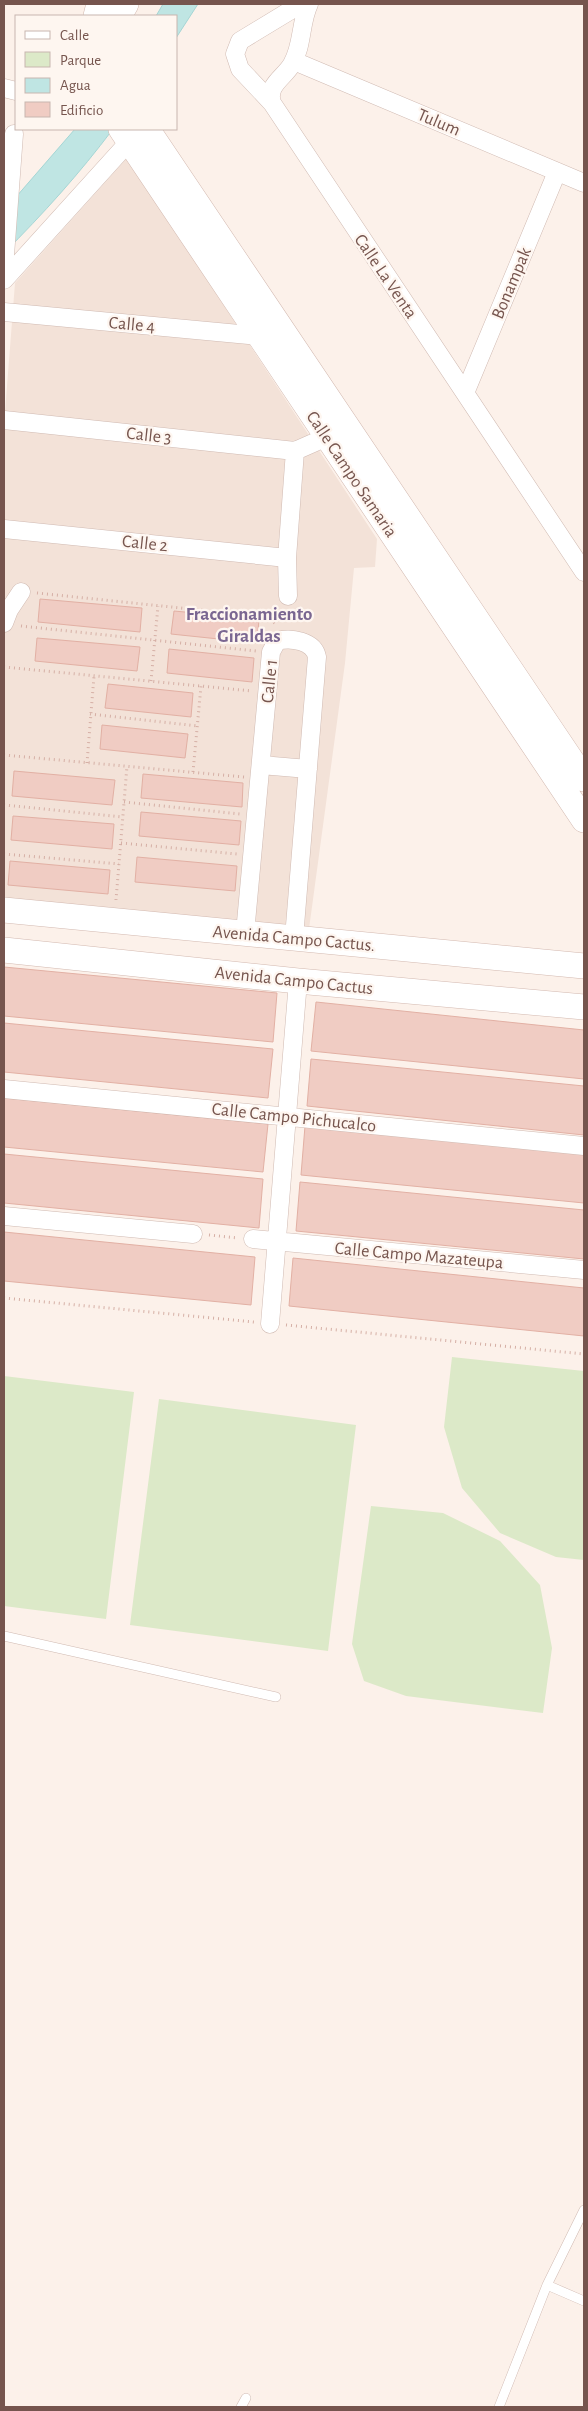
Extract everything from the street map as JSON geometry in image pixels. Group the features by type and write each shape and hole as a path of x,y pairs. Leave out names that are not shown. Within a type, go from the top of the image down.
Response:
{"street":[{"name":"Calle La Venta","path":"301,4 240,41 235,50 235,58 240,69 272,103 584,571"},
{"path":"272,103 272,89 294,61 304,16 309,4"},
{"name":"Tulum","path":"294,61 584,183"},
{"path":"4,280 134,132"},
{"name":"Calle Campo Samaria","path":"134,132 260,336 337,432 584,820"},
{"name":"Calle Campo Samaria","path":"134,132 337,432 584,780"},
{"path":"4,269 12,136"},
{"name":"Bonampak","path":"464,393 557,172"},
{"name":"Calle 4","path":"4,312 260,336"},
{"name":"Calle 3","path":"4,420 295,450"},
{"path":"288,596 286,558 295,450 337,432"},
{"name":"Calle 2","path":"4,529 286,558"},
{"path":"8,624 9,610 21,592"},
{"name":"Calle 1","path":"245,933 268,692 277,646 306,643 316,649 317,657 294,938"},
{"path":"260,772 308,769"},
{"name":"Avenida Campo Cactus.","path":"4,910 584,966"},
{"name":"Avenida Campo Cactus","path":"4,950 298,981 584,1007"},
{"path":"270,1324 298,981"},
{"name":"Calle Campo Pichucalco","path":"4,1089 584,1146"},
{"path":"4,1216 193,1234"},
{"name":"Calle Campo Mazateupa","path":"253,1239 584,1270"}],"lane":[{"path":"4,1636 276,1697"},
{"path":"499,2407 547,2285 584,2210"},
{"path":"547,2285 584,2301"},
{"path":"241,2407 246,2398"}],"path":[{"path":"8,624 155,640 277,646 276,624 267,617 21,592"},
{"path":"151,681 158,606"},
{"path":"4,667 268,692"},
{"path":"87,763 94,676"},
{"path":"193,772 201,686"},
{"path":"90,714 198,726"},
{"path":"4,755 193,772 260,772"},
{"path":"115,921 127,766"},
{"path":"124,802 256,816"},
{"path":"4,805 123,817"},
{"path":"121,842 252,856"},
{"path":"4,854 119,864"},
{"path":"193,1234 253,1239"},
{"path":"4,1298 584,1354"}],"shaded area":[{"path":"127,158 377,539 375,567 354,568 345,663 309,929 4,898 4,425 15,283"}],"green space":[{"path":"452,1357 584,1371 584,1560 556,1557 500,1533 462,1488 444,1427"},
{"path":"4,1376 134,1392 106,1619 4,1606"},
{"path":"159,1399 356,1425 328,1651 130,1625"},
{"path":"371,1506 443,1513 500,1541 540,1585 552,1648 543,1713 406,1696 364,1681 352,1644"}],"water":[{"path":"163,4 198,4 178,35 178,15 157,15"},
{"path":"74,130 112,130 61,193 4,253 16,197"}],"building":[{"path":"40,599 142,608 140,632 38,622"},
{"path":"174,611 259,619 257,643 171,634"},
{"path":"37,638 140,647 137,671 35,661"},
{"path":"169,649 254,658 252,682 167,673"},
{"path":"108,684 193,693 191,717 105,708"},
{"path":"102,725 188,734 185,758 100,749"},
{"path":"14,771 115,780 112,805 12,796"},
{"path":"143,774 243,783 242,807 141,798"},
{"path":"141,812 241,821 239,845 139,836"},
{"path":"13,816 114,824 112,849 11,840"},
{"path":"137,857 237,866 235,891 135,882"},
{"path":"10,861 110,870 108,894 8,885"},
{"path":"4,967 277,993 273,1042 4,1016"},
{"path":"316,1002 584,1030 584,1079 311,1051"},
{"path":"4,1023 273,1049 268,1098 4,1072"},
{"path":"311,1059 584,1086 584,1135 307,1106"},
{"path":"4,1098 268,1124 263,1172 4,1147"},
{"path":"305,1126 584,1153 584,1203 301,1175"},
{"path":"4,1154 263,1179 259,1228 4,1203"},
{"path":"300,1182 584,1210 584,1259 296,1231"},
{"path":"4,1232 255,1257 251,1305 4,1281"},
{"path":"293,1258 584,1288 584,1336 289,1306"}],"district":[{"name":"Fraccionamiento Giraldas","path":"249,624"}]}
